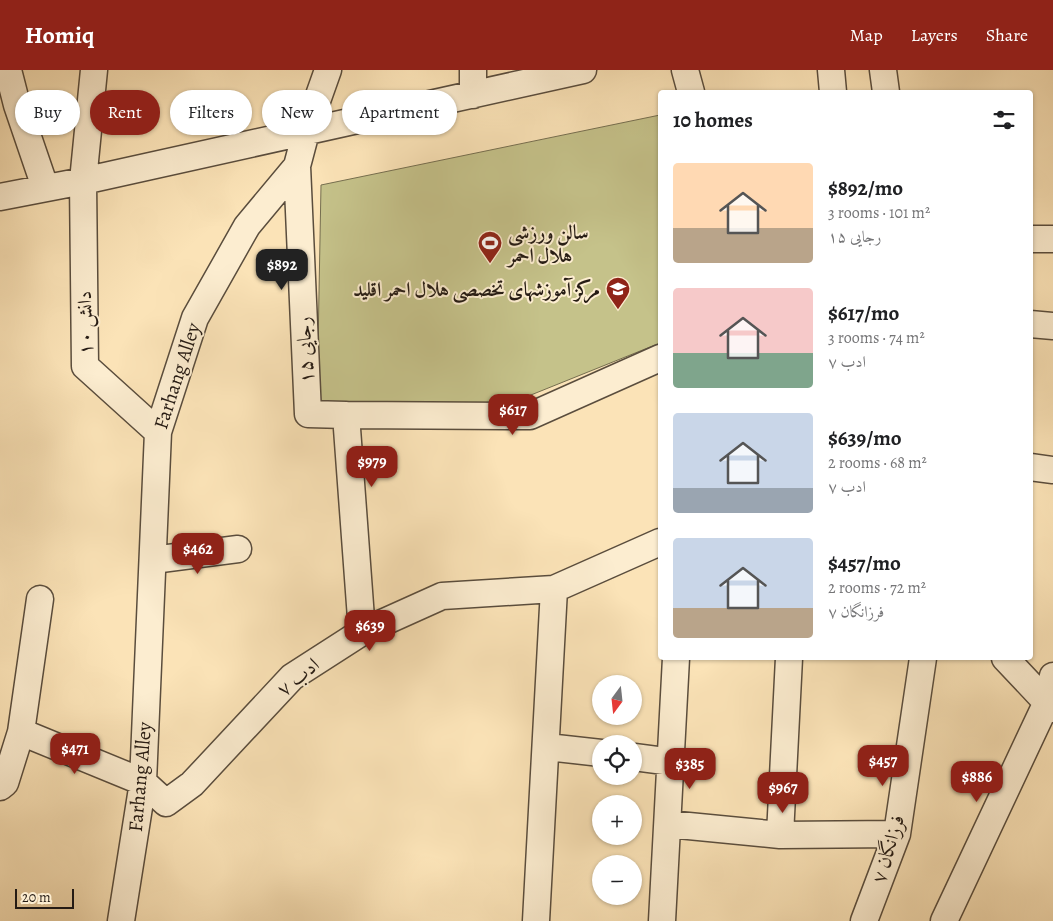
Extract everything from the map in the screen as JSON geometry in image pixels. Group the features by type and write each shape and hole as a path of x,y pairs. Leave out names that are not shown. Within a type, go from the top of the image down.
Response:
{"street":[{"path":"8,70 17,105 45,187"},
{"name":"دانش ۱۰","path":"94,70 83,181 85,366 158,432"},
{"name":"Farhang Alley","path":"321,90 328,70"},
{"path":"332,124 473,82 583,70"},
{"path":"685,70 690,90"},
{"path":"831,70 834,90"},
{"path":"883,70 886,90"},
{"path":"0,196 83,181 292,135"},
{"name":"Farhang Alley","path":"122,921 143,782 158,432 195,318 247,226 297,166 305,135"},
{"name":"رجایی ۱۵","path":"297,166 308,414 346,415"},
{"path":"1033,238 1053,239"},
{"path":"1033,324 1053,326"},
{"path":"362,632 346,415 530,416 658,359"},
{"path":"1033,467 1053,470"},
{"name":"ادب ۷","path":"143,782 166,803 192,784 292,677 362,632 442,596 554,588 658,543"},
{"path":"153,560 238,549"},
{"path":"536,921 554,588"},
{"path":"0,787 5,783 21,732 40,599"},
{"path":"662,921 672,762 676,660"},
{"path":"780,835 789,660"},
{"name":"فرزانگان ۷","path":"864,921 897,834 923,660"},
{"path":"1007,660 1050,705"},
{"path":"944,921 1050,705 1053,676"},
{"path":"21,732 143,782"},
{"path":"546,747 592,752"},
{"path":"642,758 672,762"},
{"path":"668,824 780,835 897,834"}],"shaded area":[{"name":"سالن ورزشی هلال احمر","path":"658,115 658,344 511,403 317,402 321,185"}],"place":[{"name":"سالن ورزشی هلال احمر","path":"490,264"},
{"name":"مرکز آموزشهای تخصصی هلال احمر اقلید","path":"618,310"}]}
